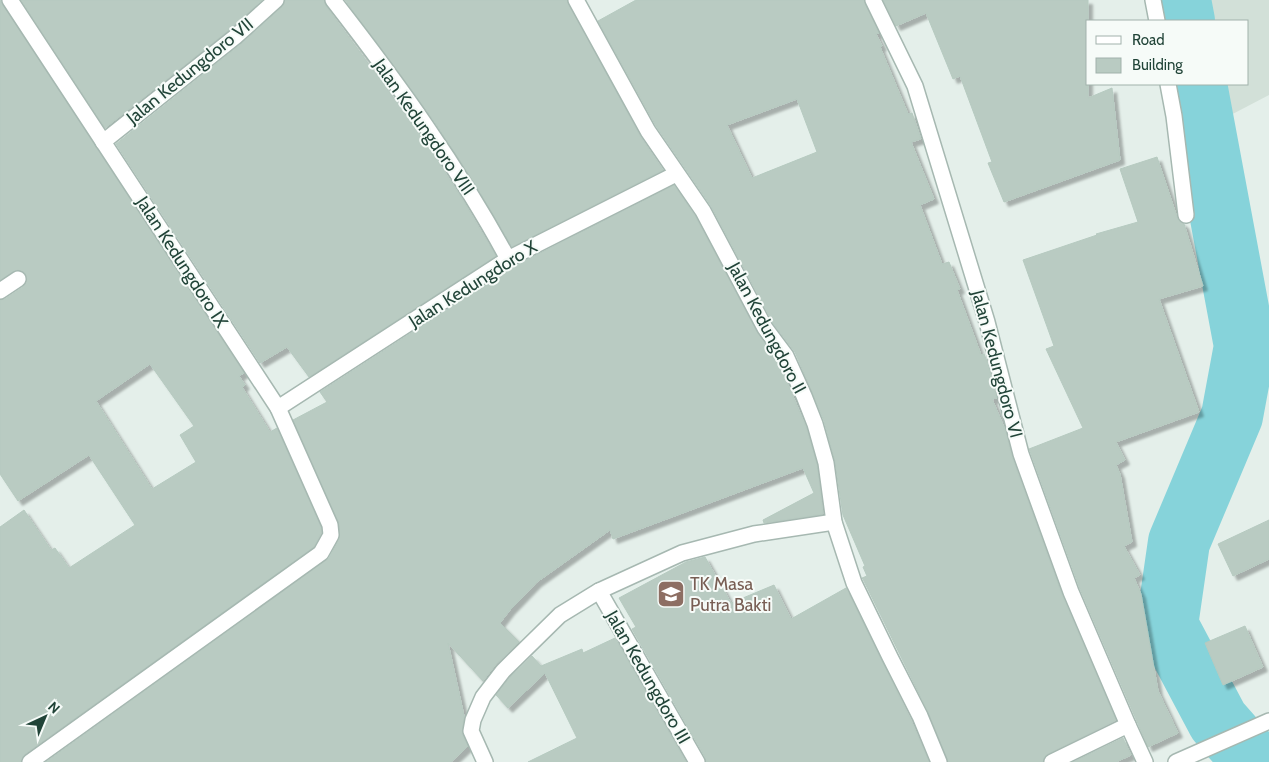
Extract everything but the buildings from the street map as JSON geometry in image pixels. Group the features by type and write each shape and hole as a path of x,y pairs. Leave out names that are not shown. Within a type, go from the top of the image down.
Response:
{"street":[{"name":"Jalan Kedungdoro IX","path":"10,0 278,408 330,525 331,535 321,553 30,762"},
{"name":"Jalan Kedungdoro VII","path":"103,142 235,37 276,0"},
{"name":"Jalan Kedungdoro VIII","path":"333,0 443,152 479,206 508,259"},
{"name":"Jalan Kedungdoro II","path":"576,0 648,131 703,211 766,328 786,356 815,424 826,463 834,522 854,583 920,716 939,762"},
{"name":"Jalan Kedungdoro VI","path":"873,0 915,86 987,322 1022,454 1071,592 1145,762"},
{"path":"1153,0 1157,20"},
{"path":"1168,85 1174,116 1186,216"},
{"name":"Jalan Kedungdoro X","path":"278,408 508,259 676,174"},
{"path":"0,291 18,280"},
{"path":"485,762 471,731 473,720 483,698 503,671 560,615 599,591 682,553 754,534 834,522"},
{"name":"Jalan Kedungdoro III","path":"599,591 697,762"},
{"path":"1176,762 1269,721"},
{"path":"1052,762 1128,725"}],"shaded area":[{"path":"1202,0 1269,0 1269,95 1225,118 1219,85 1249,85 1249,20 1206,20"}],"waterway":[{"path":"1180,0 1184,20"},
{"path":"1196,85 1245,346 1232,416 1179,542 1167,625 1218,721 1254,762"}],"place":[{"name":"TK Masa Putra Bakti","path":"671,594"}]}
